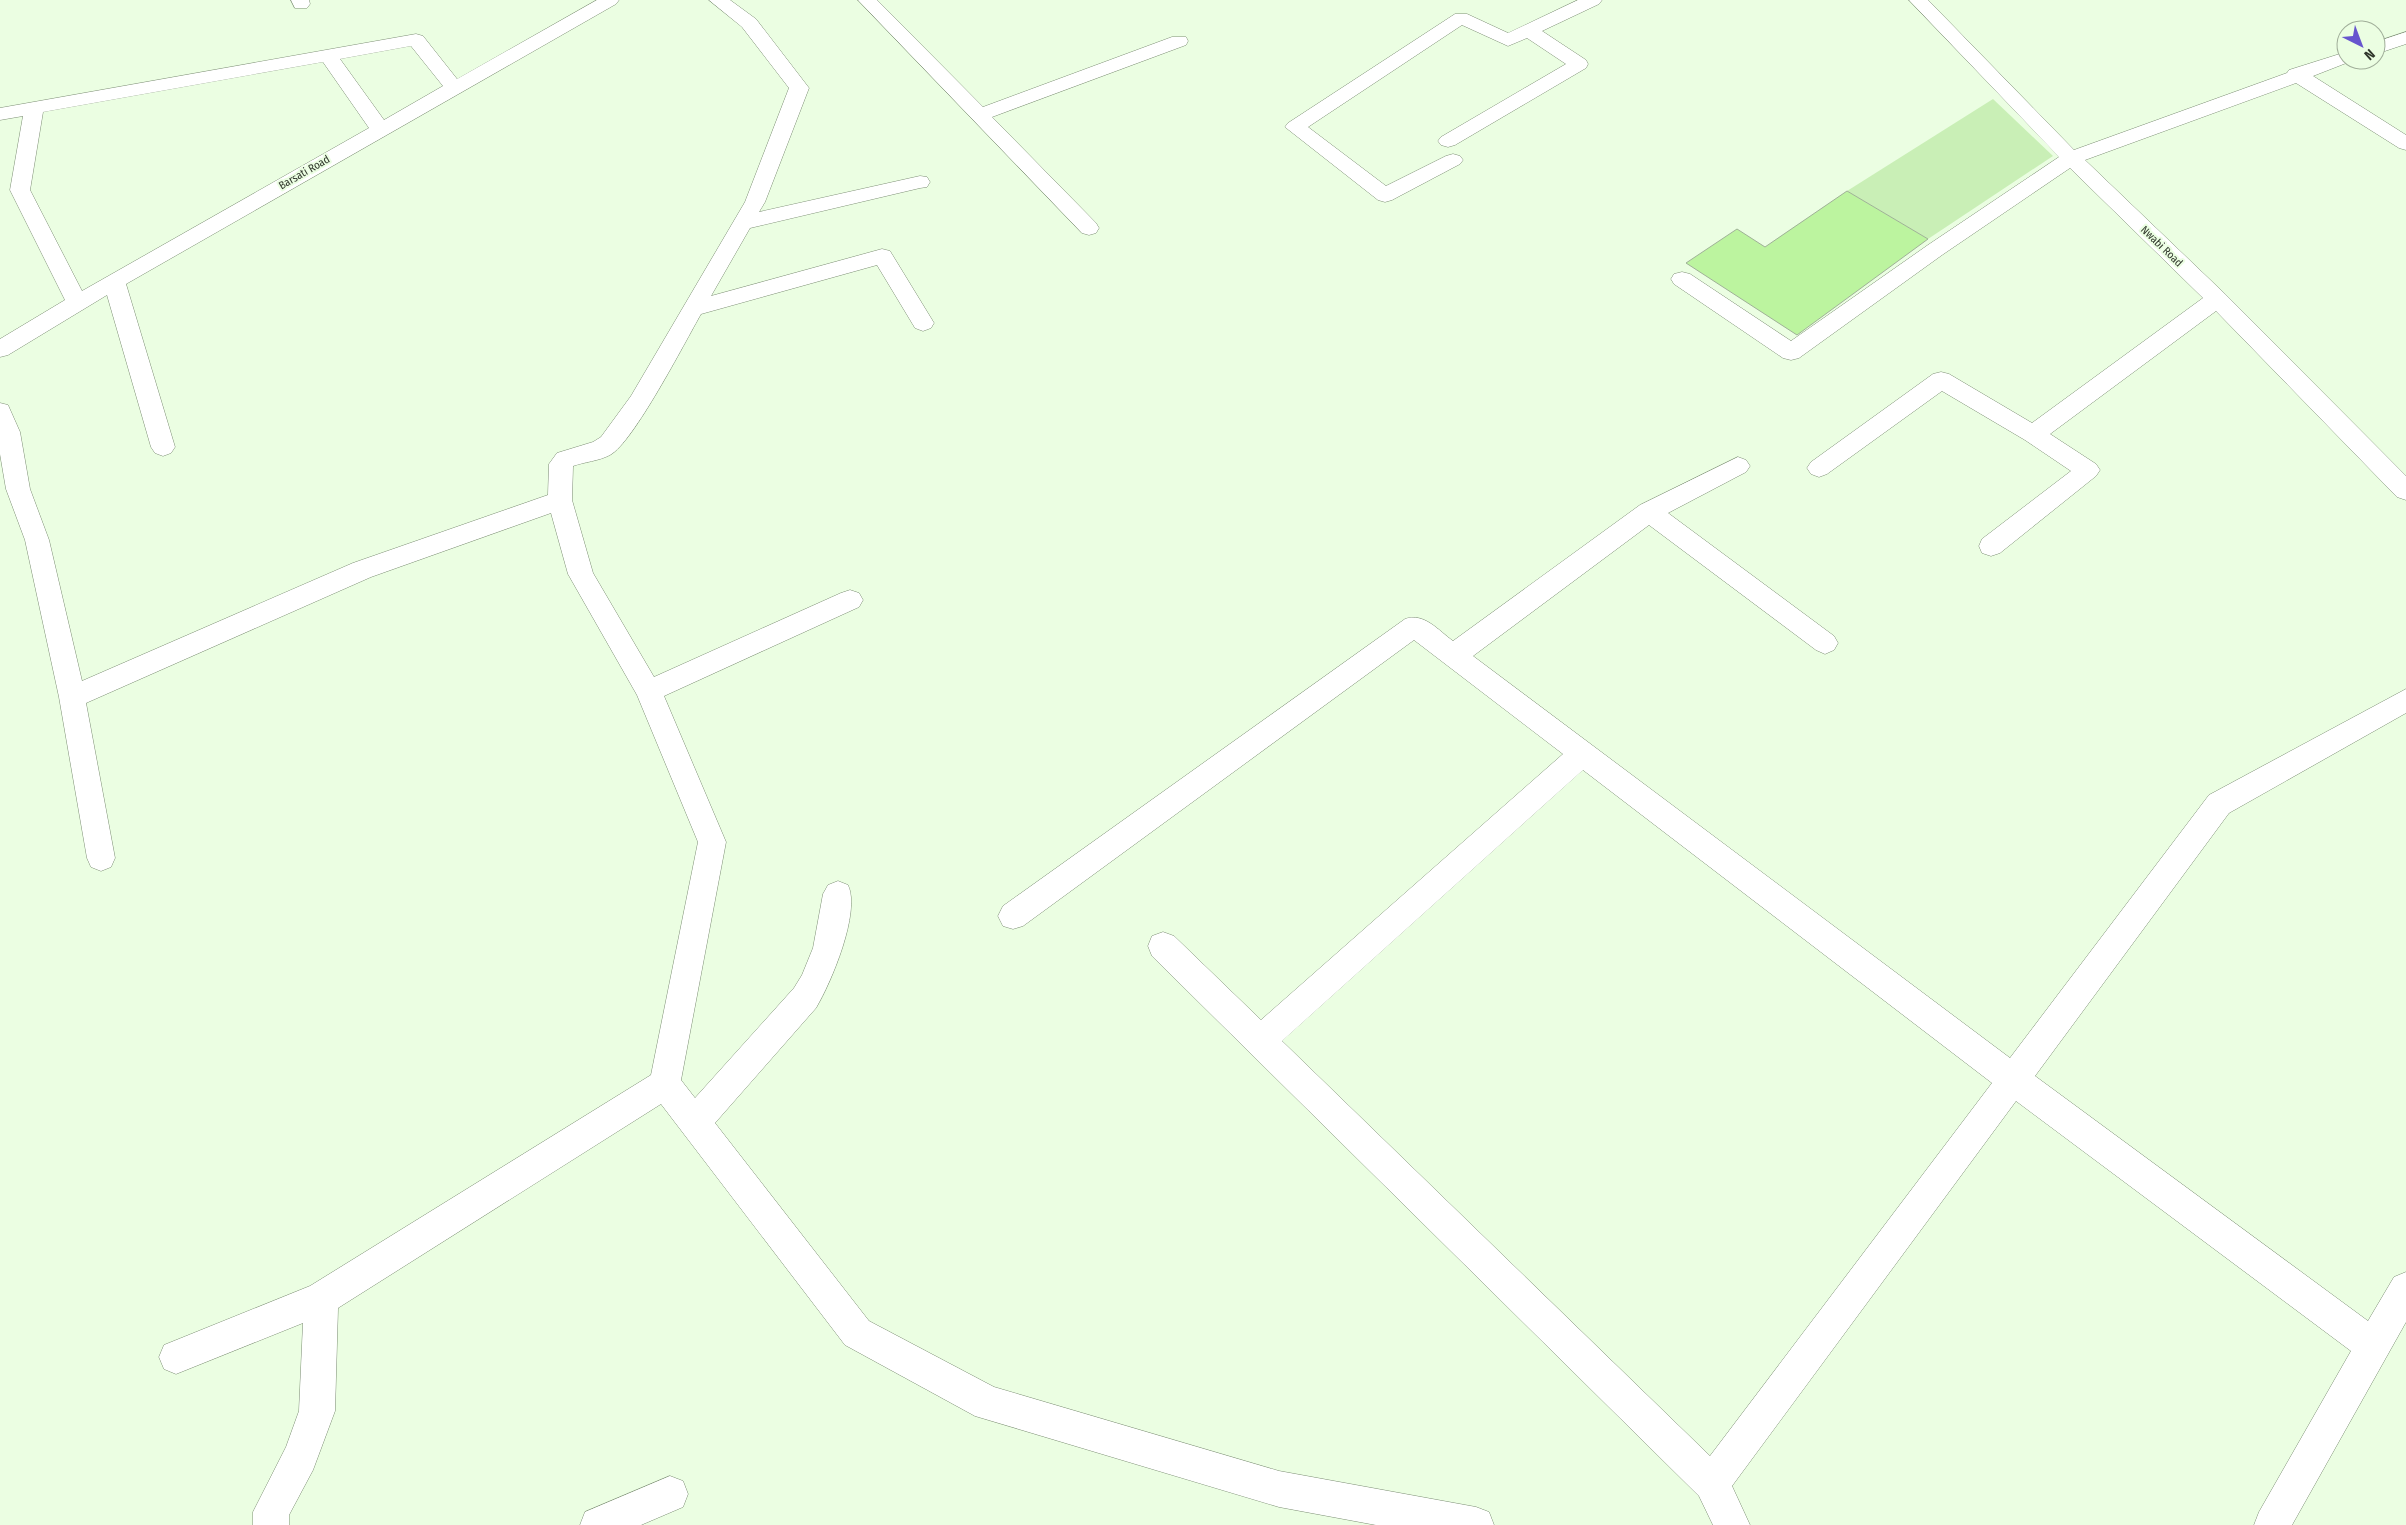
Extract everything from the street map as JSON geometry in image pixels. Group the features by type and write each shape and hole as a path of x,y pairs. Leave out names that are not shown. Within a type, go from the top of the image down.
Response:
{"street":[{"name":"Barsati Road","path":"0,349 114,281 610,0"},
{"path":"176,1357 320,1299 665,1084 712,842 649,691 581,574 560,500 561,464 565,459 601,449 609,443 639,402 755,202 799,88 749,23 718,0"},
{"path":"867,0 1089,228"},
{"path":"1453,160 1385,195 1295,127 1461,18 1508,40 1593,0"},
{"name":"Nwabi Road","path":"1918,0 2072,158 2217,299 2406,491"},
{"path":"1448,140 1579,64 1528,30"},
{"path":"2386,45 2406,38"},
{"path":"0,114 416,40 454,88"},
{"path":"980,115 1179,41"},
{"path":"328,55 380,129"},
{"path":"1682,279 1791,352 1935,250 2072,158 2296,74 2336,61"},
{"path":"2296,74 2406,144"},
{"path":"34,108 20,190 77,303"},
{"path":"742,223 920,182"},
{"path":"692,309 882,256 923,323"},
{"path":"114,281 163,447"},
{"path":"2033,434 2217,299"},
{"path":"1818,468 1941,380 2033,434 2088,470 1991,546"},
{"path":"0,411 8,432 18,489 37,540 72,697 101,858"},
{"path":"1453,656 1649,512 1738,466"},
{"path":"72,697 362,570 560,500"},
{"path":"1649,512 1824,643"},
{"path":"649,691 850,600"},
{"path":"1013,916 1414,626 2014,1080 2373,1346"},
{"path":"1712,1483 2219,804 2406,700"},
{"path":"1259,1042 1582,754"},
{"path":"695,1122 805,998 816,983 824,966 838,894"},
{"path":"1163,946 1259,1042 1712,1483 1732,1525"},
{"path":"665,1084 858,1333 988,1403 1279,1489 1476,1525"},
{"path":"2272,1525 2406,1289"},
{"path":"272,1525 271,1512 300,1457 317,1411 320,1299"},
{"path":"598,1525 670,1494"}],"green space":[{"path":"1993,99 2053,156 1928,239 1847,191"}],"building":[{"path":"1847,191 1928,239 1797,335 1686,263 1737,229 1765,247"}]}
